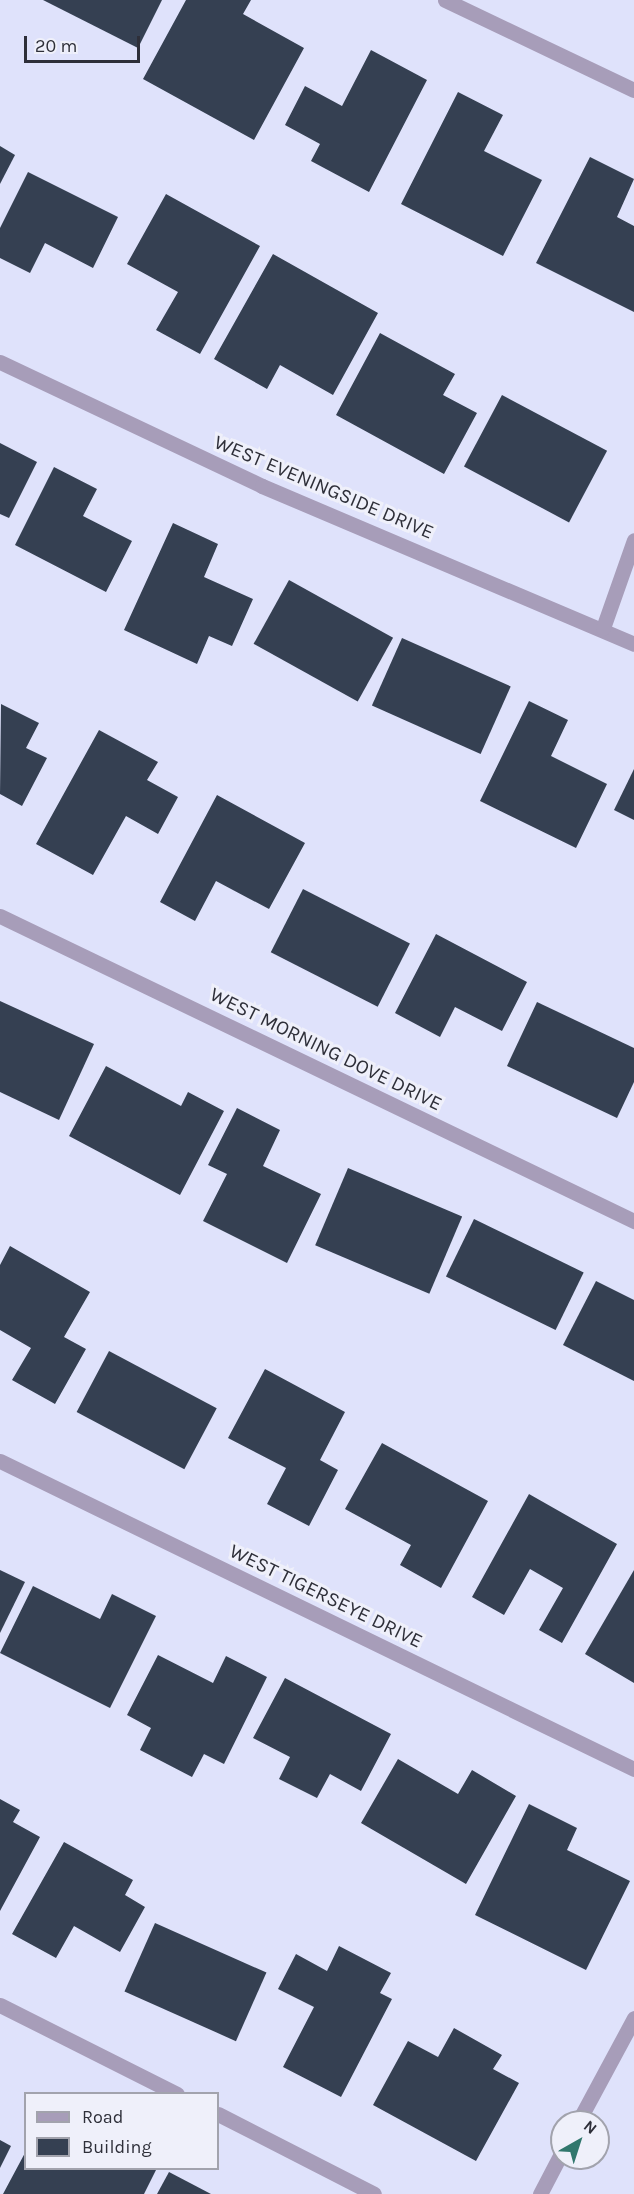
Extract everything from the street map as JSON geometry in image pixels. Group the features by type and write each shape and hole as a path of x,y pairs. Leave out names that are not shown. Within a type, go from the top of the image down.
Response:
{"street":[{"path":"445,0 634,90"},
{"name":"WEST EVENINGSIDE DRIVE","path":"0,362 262,486 603,628 634,644"},
{"path":"603,628 634,540"},
{"name":"WEST MORNING DOVE DRIVE","path":"0,916 634,1221"},
{"name":"WEST TIGERSEYE DRIVE","path":"0,1461 634,1769"},
{"path":"0,2005 173,2092"},
{"path":"584,2110 634,2018"},
{"path":"219,2115 374,2194"},
{"path":"540,2194 553,2170"}],"building":[{"path":"43,0 162,0 138,48"},
{"path":"186,0 251,0 243,14 304,48 254,140 143,79"},
{"path":"371,50 427,80 369,192 311,161 320,144 285,125 305,86 342,106"},
{"path":"458,92 503,115 484,151 542,180 503,256 401,204"},
{"path":"0,146 15,155 0,184"},
{"path":"590,157 634,179 617,217 634,226 634,312 536,263"},
{"path":"28,172 118,217 93,268 45,243 30,273 0,258 0,228"},
{"path":"166,194 260,246 200,354 156,330 178,292 127,264"},
{"path":"273,254 378,313 333,395 280,365 267,389 214,359"},
{"path":"380,333 455,374 443,395 477,413 444,474 336,415"},
{"path":"502,395 607,451 569,522 464,467"},
{"path":"0,443 37,462 9,518 0,514"},
{"path":"54,467 97,489 83,516 132,541 106,592 15,545"},
{"path":"173,523 218,544 204,577 253,599 232,646 209,636 197,664 124,630"},
{"path":"289,580 393,638 358,702 254,644"},
{"path":"402,638 511,686 481,754 372,706"},
{"path":"529,701 568,720 551,756 607,784 576,848 480,801"},
{"path":"1,704 39,723 26,748 47,758 22,806 0,794"},
{"path":"99,730 158,762 147,780 178,797 158,834 126,816 93,875 36,844"},
{"path":"634,769 634,820 614,810"},
{"path":"217,795 305,843 269,909 216,881 195,921 160,902"},
{"path":"303,889 410,943 378,1007 271,952"},
{"path":"436,934 527,982 502,1031 455,1007 440,1037 395,1013"},
{"path":"0,1001 94,1044 59,1120 0,1092"},
{"path":"537,1002 634,1048 634,1082 617,1118 507,1066"},
{"path":"106,1066 181,1106 188,1092 224,1111 180,1195 69,1136"},
{"path":"237,1108 280,1130 263,1166 321,1194 287,1263 203,1221 227,1174 208,1165"},
{"path":"348,1168 462,1216 429,1294 315,1245"},
{"path":"474,1219 584,1272 556,1330 446,1277"},
{"path":"10,1246 90,1292 64,1337 86,1349 55,1404 12,1380 31,1348 0,1330 0,1265"},
{"path":"596,1281 634,1300 634,1381 563,1345"},
{"path":"109,1351 217,1408 184,1469 77,1412"},
{"path":"265,1369 345,1412 320,1460 338,1470 309,1526 267,1504 286,1468 228,1438"},
{"path":"382,1443 488,1501 441,1588 400,1565 411,1545 345,1509"},
{"path":"529,1494 617,1544 562,1643 539,1630 563,1588 530,1569 504,1615 472,1597"},
{"path":"0,1570 25,1582 0,1633"},
{"path":"634,1570 634,1683 585,1654"},
{"path":"33,1586 100,1619 112,1594 156,1616 110,1708 0,1653"},
{"path":"158,1655 213,1683 226,1656 267,1677 224,1764 204,1754 192,1777 140,1750 151,1728 127,1715"},
{"path":"285,1678 391,1734 361,1791 330,1774 317,1798 279,1779 290,1757 253,1738"},
{"path":"398,1759 458,1794 472,1770 516,1796 466,1884 361,1823"},
{"path":"0,1799 20,1810 13,1822 40,1837 0,1911"},
{"path":"529,1804 577,1828 567,1850 630,1881 586,1970 475,1915"},
{"path":"64,1842 133,1880 125,1895 145,1907 120,1952 74,1926 56,1958 12,1934"},
{"path":"155,1923 266,1973 236,2041 124,1992"},
{"path":"339,1946 391,1973 380,1993 392,1999 341,2097 283,2067 314,2007 278,1989 296,1954 327,1971"},
{"path":"454,2028 502,2055 493,2069 519,2083 476,2161 373,2105 408,2041 438,2057"},
{"path":"0,2140 11,2146 0,2168"},
{"path":"24,2155 24,2170 156,2170 144,2194 3,2194"},
{"path":"169,2172 211,2194 157,2194"}]}
